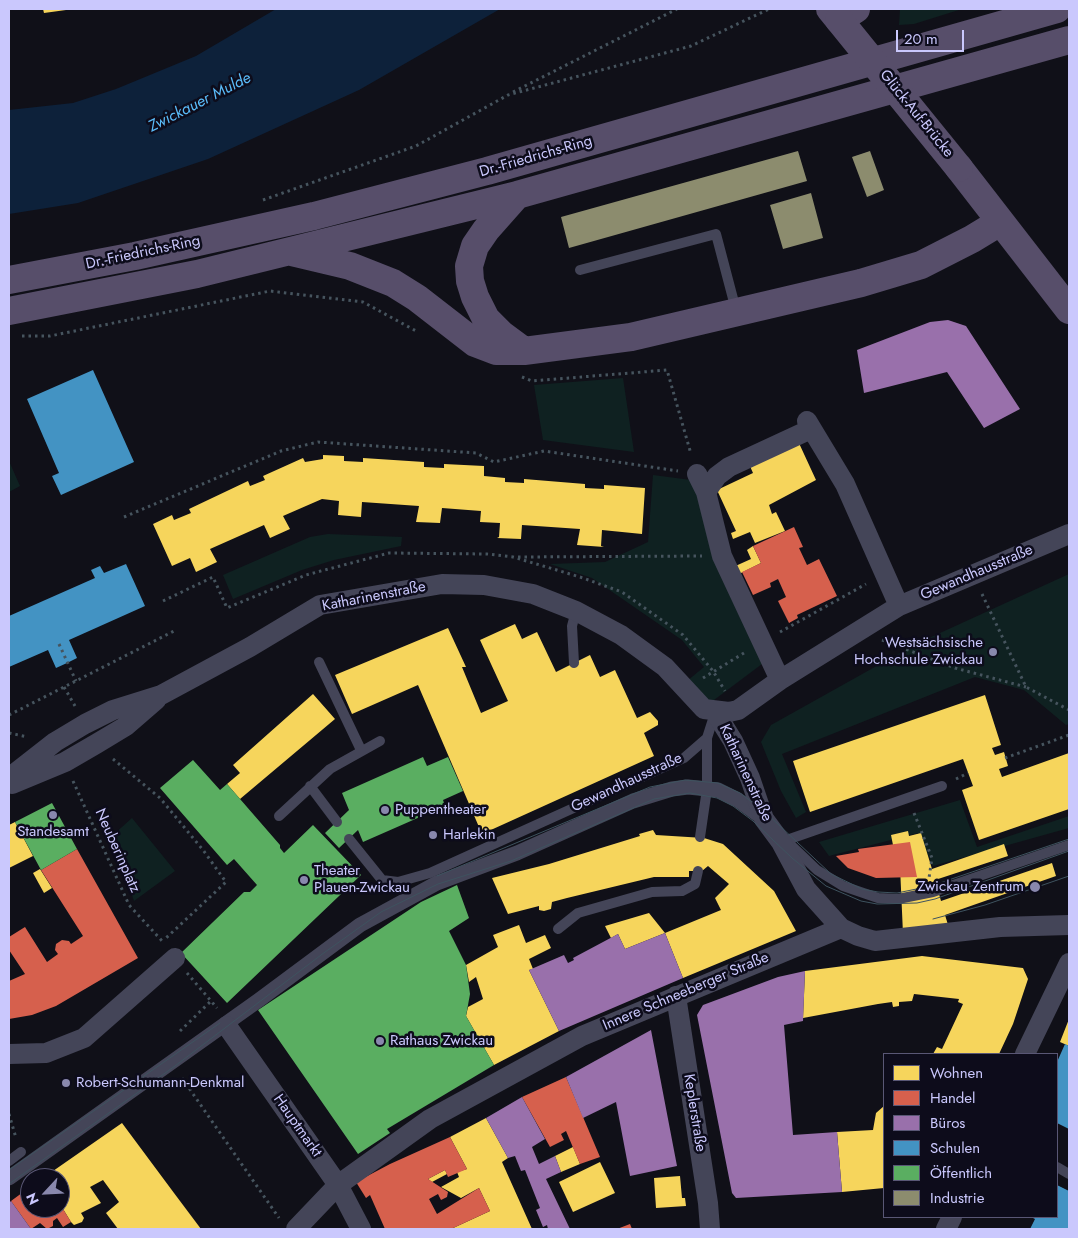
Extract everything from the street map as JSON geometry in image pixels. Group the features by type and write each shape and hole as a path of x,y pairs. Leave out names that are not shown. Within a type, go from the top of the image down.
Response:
{"main road":[{"name":"Dr.-Friedrichs-Ring","path":"9,280 135,256 314,216 487,171 1057,9"},
{"name":"Glück-Auf-Brücke","path":"841,12 1000,222"},
{"name":"Dr.-Friedrichs-Ring","path":"13,323 197,274 517,195 1069,40"},
{"path":"517,195 486,230 475,246 470,266 470,281 475,297 486,319 501,334 519,362"},
{"path":"288,251 350,266 392,283 417,298 475,343 519,362 904,272 948,253 1000,222 1069,310"}],"street":[{"path":"706,492 717,476 729,467 809,425 845,484 899,606"},
{"path":"696,474 706,492 722,556 780,680"},
{"name":"Gewandhausstraße","path":"715,712 738,710 780,680 899,606 1069,534"},
{"name":"Katharinenstraße","path":"9,778 55,742 85,724 112,710 161,695 250,647 320,605 442,584 484,585 533,594 576,611 628,640 666,667 704,708 715,712 733,741 764,819 784,841 806,889 841,928"},
{"name":"Katharinenstraße","path":"9,785 65,762 96,744 126,726 161,695"},
{"name":"Gewandhausstraße","path":"9,1178 226,1025 360,925 437,883 517,853 633,801 672,789 688,787 712,790"},
{"path":"712,790 738,800 764,819"},
{"path":"841,928 875,941 1000,927 1069,925"},
{"name":"Innere Schneeberger Straße","path":"288,1225 338,1185 438,1115 582,1036 841,928"},
{"path":"9,1054 46,1053 84,1038 175,958"},
{"path":"1025,1053 1069,963"},
{"name":"Keplerstraße","path":"676,996 708,1203 710,1229"},
{"name":"Hauptmarkt","path":"226,1025 338,1185 361,1229"}],"lane":[{"path":"580,270 716,234 736,311"},
{"path":"574,663 572,626 576,611"},
{"path":"318,662 361,750"},
{"path":"700,837 712,790 707,738 715,712"},
{"name":"Gewandhausstraße","path":"349,838 382,880 398,882 430,873 684,758 707,738"},
{"path":"278,816 330,768 380,741"},
{"path":"310,786 337,822"},
{"path":"942,786 784,841 830,880 862,894 898,899 941,889 1069,845"},
{"path":"558,929 578,913 652,892 682,890 695,884 698,871"},
{"path":"9,1160 20,1148"},
{"path":"1058,1168 1069,1174"}],"path":[{"path":"256,201 275,197 416,146 508,95 677,9"},
{"path":"508,95 692,46 769,9"},
{"path":"13,323 50,336 270,291 363,302 424,336"},
{"path":"124,517 281,451 318,442 476,453 494,462 544,451 696,474 667,370 532,381 519,362"},
{"path":"513,557 722,556"},
{"path":"686,690 713,671 884,574"},
{"path":"973,575 1026,687"},
{"path":"865,626 884,642 955,668 1026,687 1069,710"},
{"path":"9,715 176,630"},
{"path":"59,644 76,681"},
{"path":"1005,758 1069,735"},
{"path":"96,744 160,798 203,850 226,882 162,941"},
{"name":"Neuberinplatz","path":"65,762 129,905 162,941 210,1002 220,1010 226,1025"},
{"path":"908,797 932,858 929,878"},
{"path":"176,1035 210,1002"},
{"path":"178,1073 288,1225"},
{"path":"9,1114 20,1148"}],"shaded area":[{"path":"900,9 962,9 914,24 899,25"},
{"path":"623,378 634,452 543,440 534,385"},
{"path":"9,461 20,486 9,492"},
{"path":"653,475 691,480 770,658 706,706 687,681 704,667 682,640 592,578 550,564 605,562 648,542"},
{"path":"328,534 402,537 401,546 334,560 302,570 233,599 223,575 310,537"},
{"path":"1069,574 1069,724 1066,725 1024,690 975,677 782,754 806,812 796,818 781,791 761,742 771,725 916,644"},
{"path":"960,800 977,847 1069,816 1069,828 933,866 918,833 829,856 819,842"},
{"path":"132,818 175,871 134,901 112,836"}],"water":[{"name":"Zwickauer Mulde","path":"276,9 500,9 359,90 208,159 78,203 9,214 9,110 73,103 116,89 196,56"}],"building: Wohnen":[{"path":"43,9 66,9 66,10 44,13"},
{"path":"798,441 816,480 769,505 772,514 776,512 785,531 755,543 750,532 733,539 731,533 736,531 717,490 753,473 749,464"},
{"path":"323,455 344,456 344,461 363,462 363,458 424,462 424,467 444,468 444,464 484,466 484,476 505,478 505,482 524,483 524,479 585,484 585,488 604,489 604,485 645,488 642,534 602,530 601,546 604,547 577,545 580,529 522,525 521,539 497,538 499,537 500,523 480,522 481,511 442,508 440,523 416,522 419,506 362,502 361,517 338,515 339,501 322,499 283,516 290,529 270,538 264,525 210,549 217,562 196,572 190,558 172,566 153,524 172,515 174,520 191,513 189,509 248,481 250,486 265,480 263,476 303,458 305,462 323,459"},
{"path":"753,546 761,563 735,576 731,568 751,559 747,550"},
{"path":"515,624 522,639 537,632 556,672 590,655 600,677 615,670 637,718 650,712 658,721 658,725 644,733 654,756 482,834 418,685 352,714 335,675 448,628 466,667 462,667 481,713 508,701 480,640"},
{"path":"313,694 335,719 240,799 227,784 240,773 233,765"},
{"path":"985,695 1001,745 992,748 995,755 1004,752 1008,766 999,769 1002,777 1069,753 1069,809 979,840 962,790 973,786 963,759 810,812 793,761"},
{"path":"15,822 33,856 9,868 9,825"},
{"path":"653,830 656,835 704,838 723,844 774,891 796,931 683,978 665,933 721,910 715,898 729,884 708,866 702,871 689,871 689,877 654,877 552,902 551,909 544,911 539,910 539,906 508,914 492,878 549,864 640,836 639,834"},
{"path":"908,831 909,836 921,833 932,869 1004,844 1008,856 935,880 941,901 1052,863 1056,876 945,915 949,928 903,934 899,844 893,845 891,835"},
{"path":"40,869 52,888 44,893 33,873"},
{"path":"649,913 665,933 625,949 618,934 611,938 605,926"},
{"path":"519,925 526,943 545,935 551,948 529,959 533,969 529,970 559,1031 494,1065 466,1016 468,1007 483,999 476,977 469,982 466,965 498,947 493,935"},
{"path":"922,956 1023,968 1028,979 1013,1024 999,1053 934,1053 937,1047 942,1049 963,1004 958,1002 959,999 914,994 912,1001 899,1002 899,1006 893,1007 892,1002 803,1018 805,971"},
{"path":"1069,1019 1069,1046 1060,1042"},
{"path":"883,1107 883,1188 842,1192 837,1132 873,1130 876,1113"},
{"path":"486,1118 508,1158 502,1162 532,1229 451,1229 490,1211 479,1188 461,1198 441,1187 459,1177 457,1172 467,1169 450,1137"},
{"path":"122,1123 201,1229 118,1229 106,1213 119,1202 103,1180 90,1187 101,1203 81,1213 84,1218 82,1222 74,1225 69,1218 70,1168 57,1168"},
{"path":"573,1147 580,1164 561,1172 555,1156"},
{"path":"600,1162 615,1193 573,1212 559,1182"},
{"path":"445,1170 447,1174 432,1182 428,1179"},
{"path":"680,1176 682,1198 685,1198 686,1206 656,1208 654,1178"}],"building: Handel":[{"path":"794,527 803,547 799,548 807,565 819,559 837,596 797,615 798,618 789,623 778,601 786,597 778,579 770,583 771,587 753,595 742,572 761,563 753,546"},
{"path":"910,842 917,877 876,878 848,868 836,856 859,852 858,849"},
{"path":"77,849 138,958 56,1006 32,1015 9,1019 9,981 25,974 9,950 9,937 25,927 47,962 58,954 55,950 56,944 62,940 69,941 71,944 83,936 41,870"},
{"path":"566,1077 600,1157 580,1164 566,1131 561,1134 564,1140 550,1147 522,1097"},
{"path":"450,1137 467,1169 448,1177 445,1170 428,1179 448,1192 447,1197 441,1200 438,1194 429,1199 437,1214 479,1188 490,1211 451,1229 385,1229 370,1195 366,1198 356,1182 390,1164"},
{"path":"20,1194 20,1214 11,1201"},
{"path":"23,1218 57,1218 53,1221 53,1226 47,1229 40,1223 31,1229"},
{"path":"57,1218 69,1218 71,1222 63,1227"},
{"path":"630,1224 632,1229 617,1229"}],"building: Büros":[{"path":"948,320 966,326 1020,409 984,428 947,372 864,393 857,350 930,322"},
{"path":"665,933 683,978 559,1031 529,970 564,955 568,963 574,960 573,958 618,934 625,949"},
{"path":"805,971 803,1021 784,1025 793,1135 837,1132 842,1192 736,1198 732,1193 697,1015 703,1005 778,977"},
{"path":"651,1030 677,1166 630,1176 616,1102 583,1118 566,1077"},
{"path":"522,1097 545,1139 532,1147 539,1164 555,1156 561,1172 546,1179 570,1229 548,1229 547,1225 543,1227 536,1210 540,1208 525,1170 521,1171 515,1156 508,1158 486,1118"},
{"path":"11,1201 20,1214 20,1218 23,1218 31,1229 9,1229 9,1203"}],"building: Schulen":[{"path":"93,370 134,462 61,495 52,476 59,473 27,399"},
{"path":"126,564 145,606 69,640 77,658 56,668 48,650 9,667 9,616 95,578 91,570 100,566 104,573"},
{"path":"1065,1044 1069,1046 1069,1129 1058,1124 1058,1060"},
{"path":"1058,1186 1069,1191 1069,1229 1030,1229 1035,1219 1033,1218 1058,1218"}],"building: Öffentlich":[{"path":"423,757 427,766 448,757 463,791 443,800 445,806 363,842 358,830 339,848 325,833 349,810 342,793"},
{"name":"Theater Plauen-Zwickau","path":"193,760 220,790 227,784 280,845 284,853 313,825 361,875 227,1003 181,953 244,892 250,892 257,885 234,859 227,865 160,788"},
{"path":"52,803 77,849 41,870 15,822"},
{"name":"Rathaus Zwickau","path":"457,885 469,918 449,931 466,965 470,994 466,1016 494,1065 387,1129 390,1133 358,1154 258,1010 421,902"}],"building: Industrie":[{"path":"798,151 807,181 569,248 561,217"},
{"path":"870,151 884,190 867,197 852,157"},
{"path":"811,193 823,238 783,249 770,205"}],"tram line":[{"path":"437,876 650,787 685,780 718,783 740,793 764,811 831,874 862,889 878,892 897,893 931,886 1069,839"},
{"path":"9,1184 175,1066 381,912 438,884 511,861 654,799 690,793 717,798 733,806 753,821 792,858 826,886 861,901 877,904 917,903 935,899 1069,851"},
{"path":"933,919 985,905 1069,876"},
{"path":"9,1170 220,1023"}],"place":[{"name":"Westsächsische Hochschule Zwickau","path":"993,652"},
{"name":"Puppentheater","path":"385,810"},
{"name":"Standesamt","path":"53,815"},
{"name":"Harlekin","path":"433,835"},
{"name":"Theater Plauen-Zwickau","path":"304,880"},
{"name":"Zwickau Zentrum","path":"1035,887"},
{"name":"Rathaus Zwickau","path":"380,1041"},
{"name":"Robert-Schumann-Denkmal","path":"66,1083"}]}
